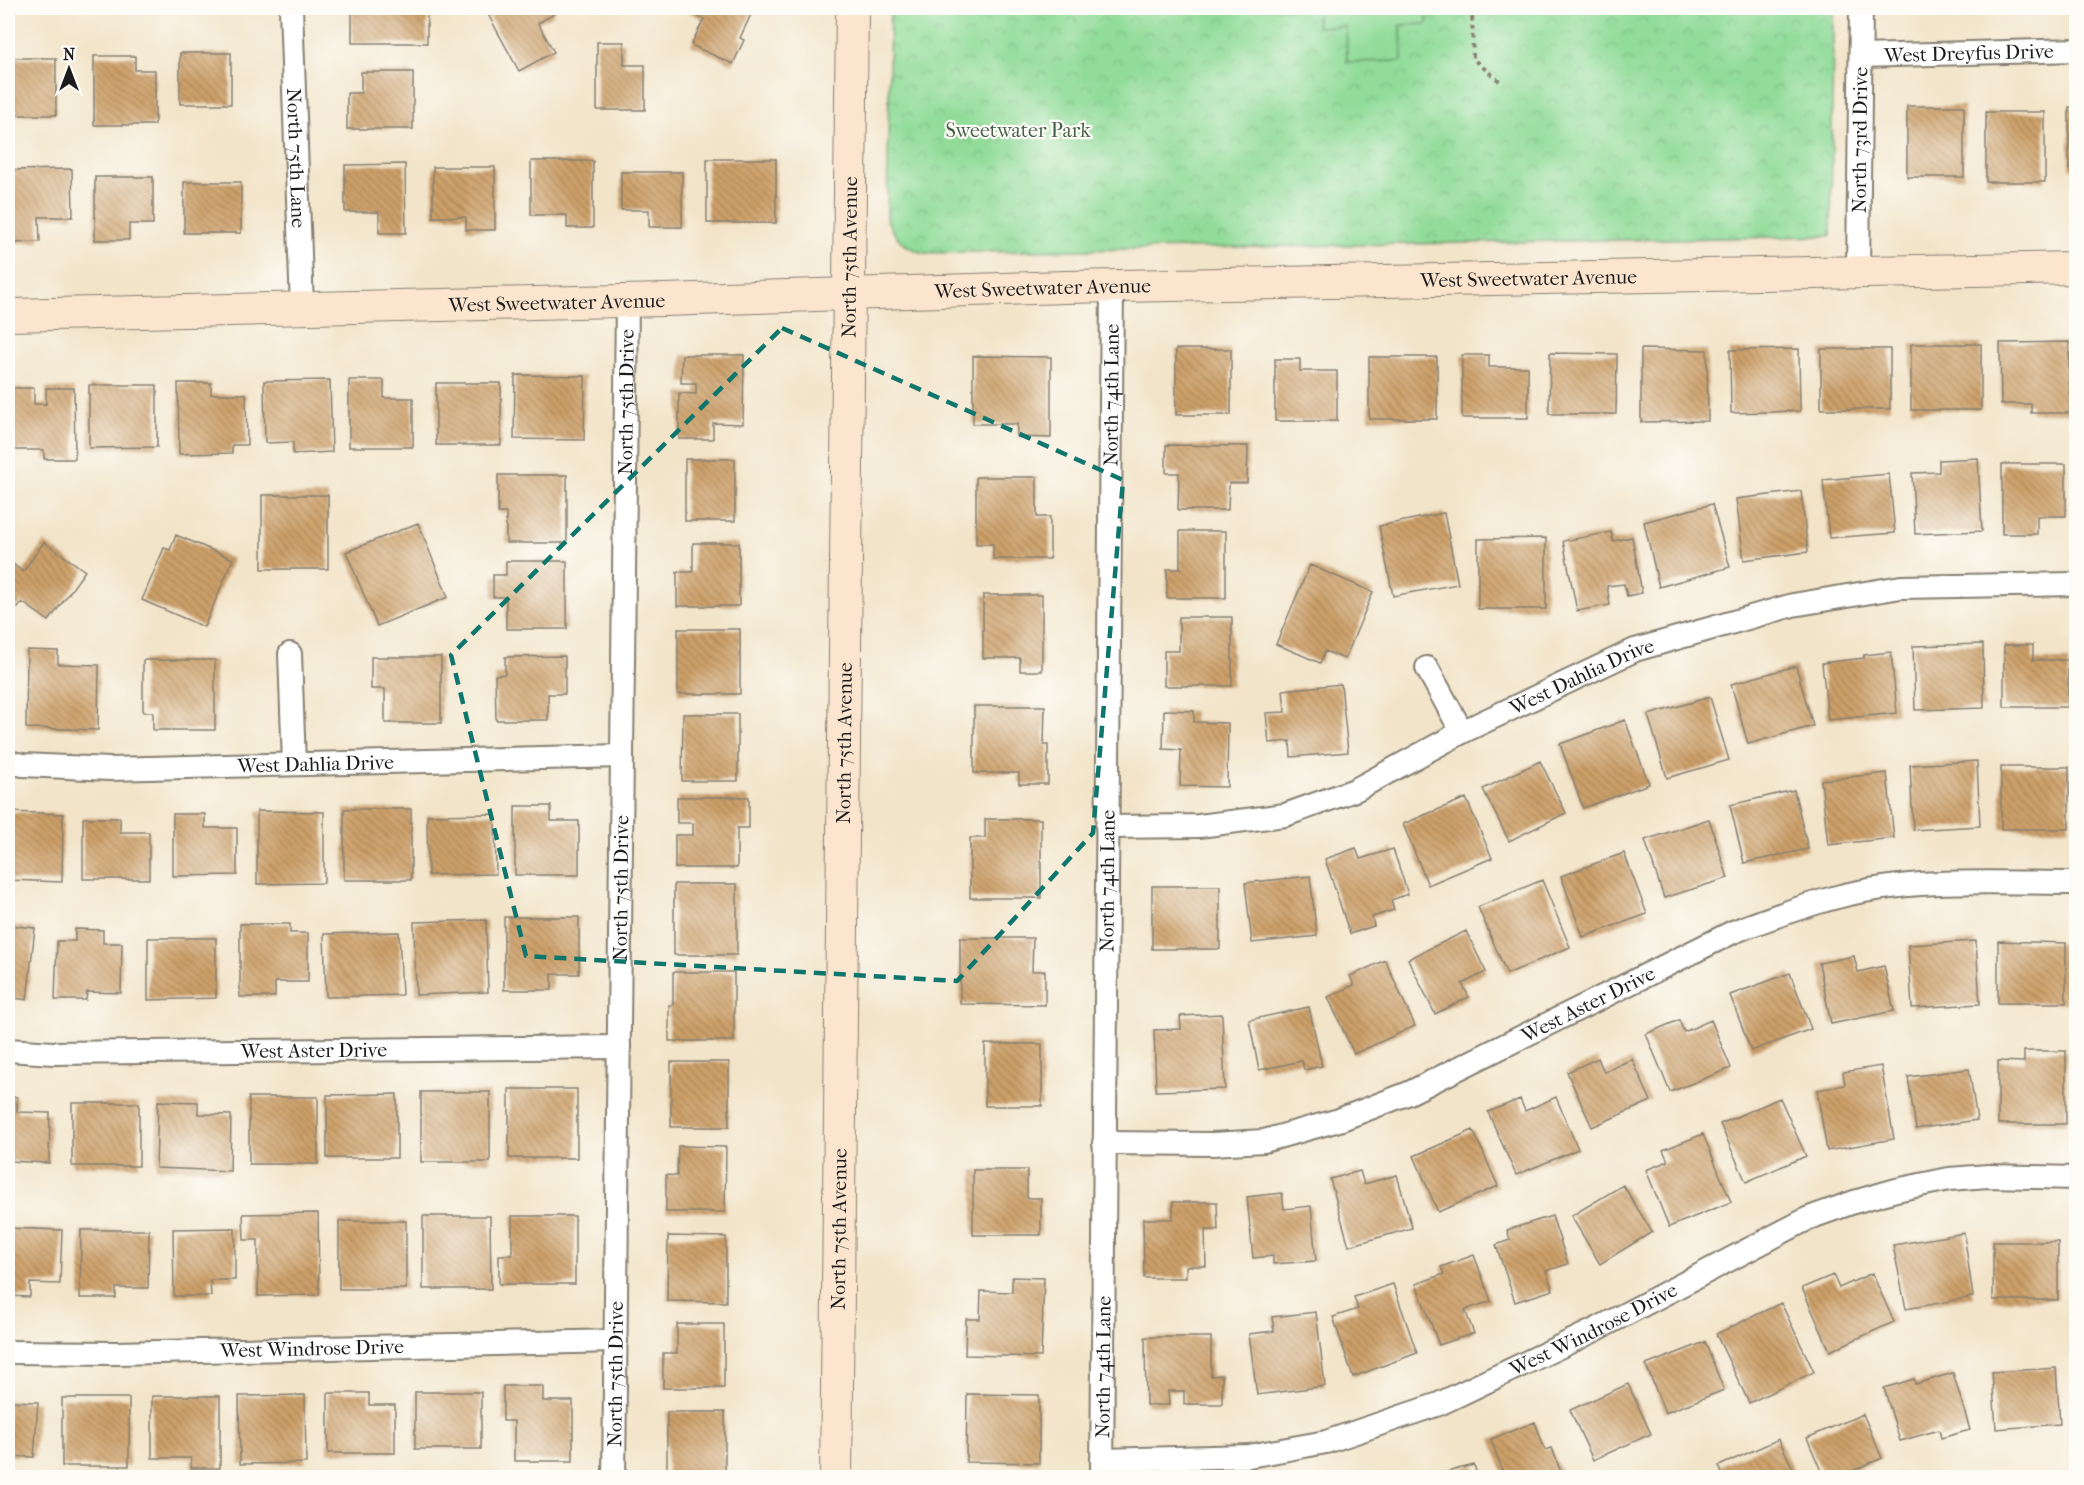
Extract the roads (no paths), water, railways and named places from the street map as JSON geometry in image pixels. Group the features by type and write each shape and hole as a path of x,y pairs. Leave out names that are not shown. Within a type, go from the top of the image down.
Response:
{"street":[{"name":"North 75th Lane","path":"291,8 302,309"},
{"name":"North 75th Avenue","path":"836,1478 852,8"},
{"name":"North 73rd Drive","path":"1858,272 1861,8"},
{"name":"West Dreyfus Drive","path":"1861,56 2076,50"},
{"name":"West Sweetwater Avenue","path":"8,315 627,301 1112,286 2076,268"},
{"name":"North 74th Lane","path":"1102,1469 1112,286"},
{"name":"North 75th Drive","path":"614,1478 627,301"},
{"name":"West Dahlia Drive","path":"1107,827 1199,826 1285,815 1355,790 1462,732 1635,650 1792,605 1901,587 2076,584"},
{"path":"290,654 294,764"},
{"path":"1427,668 1462,732"},
{"name":"West Dahlia Drive","path":"8,762 23,765 110,769 622,756"},
{"name":"West Aster Drive","path":"1104,1143 1212,1144 1264,1141 1339,1120 1409,1093 1733,932 1780,914 1839,896 1890,888 1961,883 2076,883"},
{"name":"West Aster Drive","path":"8,1050 53,1053 619,1047"},
{"name":"West Windrose Drive","path":"1102,1469 1249,1456 1326,1442 1439,1404 1597,1329 1809,1218 1854,1202 1949,1179 1988,1176 2076,1178"},
{"name":"West Windrose Drive","path":"8,1352 117,1353 616,1341"}],"park label":[{"name":"Sweetwater Park","path":"1018,130"}]}
